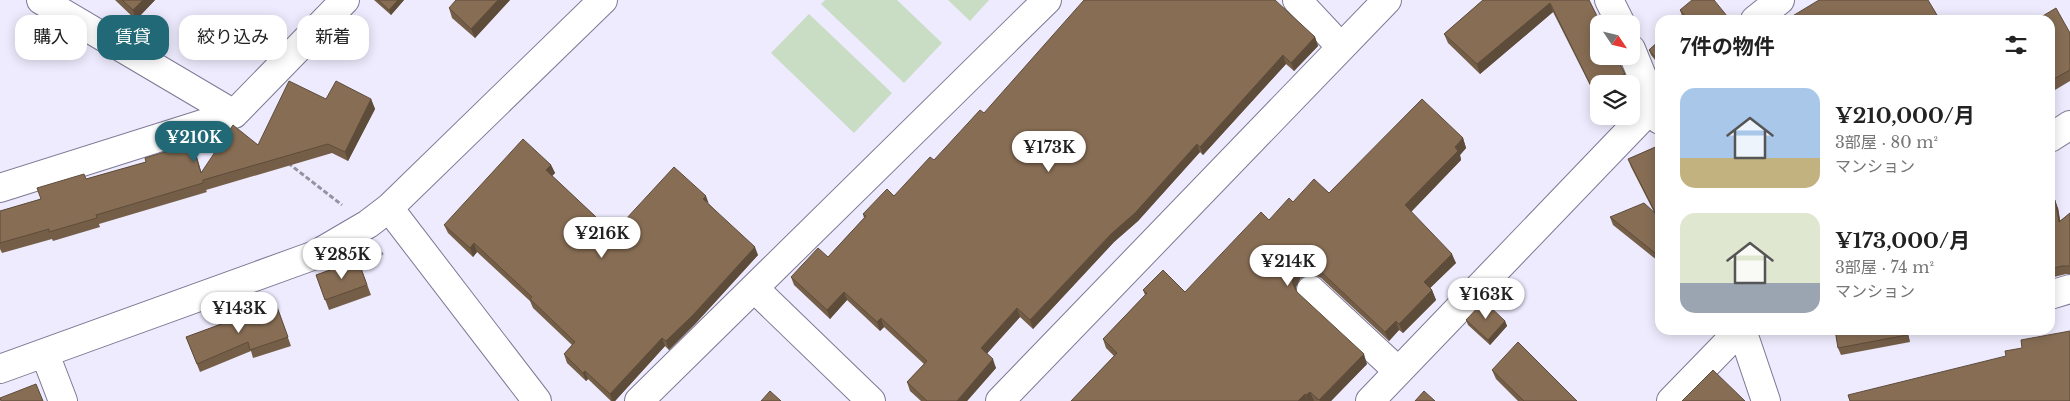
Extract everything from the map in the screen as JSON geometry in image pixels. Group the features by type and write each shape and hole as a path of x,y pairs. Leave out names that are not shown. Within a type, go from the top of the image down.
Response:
{"street":[{"path":"42,0 78,8 234,114"},
{"path":"0,188 234,114 345,0"},
{"path":"0,369 315,255 378,216 603,0"},
{"path":"639,401 1046,0"},
{"path":"1297,0 1340,46"},
{"path":"1000,401 1340,46 1387,0"},
{"path":"1610,0 1617,15"},
{"path":"1762,15 1780,0"},
{"path":"1638,65 1655,102"},
{"path":"1370,401 1655,111"},
{"path":"2055,135 2070,125"},
{"path":"378,216 537,401"},
{"path":"754,288 871,401"},
{"path":"2055,294 2070,289"},
{"path":"1311,290 1398,371"},
{"path":"1671,401 1736,335"},
{"path":"1743,335 1766,401"},
{"path":"45,354 63,401"}],"path":[{"path":"287,162 378,216"}],"green space":[{"path":"825,0 897,0 942,43 904,83 821,4"},
{"path":"948,0 989,0 970,21"},
{"path":"809,14 892,93 854,133 771,53"}],"building":[{"path":"122,0 143,0 133,10"},
{"path":"378,0 398,0 389,10"},
{"path":"456,0 498,0 471,29 449,8"},
{"path":"1084,0 1275,0 1315,37 1291,63 1283,55 1200,147 1197,144 1135,213 1111,234 1030,320 1017,308 981,348 993,359 957,401 927,401 907,382 927,361 881,318 877,322 844,292 827,310 791,277 818,248 828,257 866,216 863,214 887,189 894,196 930,157 934,160 980,110 984,113"},
{"path":"1483,0 1589,0 1596,15 1590,15 1590,65 1620,65 1625,74 1590,75 1590,84 1550,3 1477,64 1444,34"},
{"path":"1692,0 1714,0 1726,15 1684,15 1680,10"},
{"path":"1819,0 1928,0 1937,15 1794,15"},
{"path":"2056,8 2070,33 2070,70 2055,78 2055,15 2044,15"},
{"path":"1655,45 1655,57 1649,50"},
{"path":"289,81 326,99 336,81 371,99 345,152 328,144 203,180 203,183 96,215 97,218 49,232 49,229 0,243 0,211 41,199 37,188 84,174 86,179 146,162 145,158 192,144 201,173 233,125 258,145"},
{"path":"1422,99 1463,138 1455,147 1458,151 1405,205 1452,254 1424,282 1432,290 1399,324 1396,321 1385,332 1318,269 1312,266 1304,266 1297,270 1292,278 1297,292 1364,354 1319,400 1310,392 1298,401 1071,401 1117,353 1103,339 1147,293 1143,290 1163,270 1185,292 1261,212 1269,220 1289,198 1293,202 1314,179 1329,193"},
{"path":"523,139 551,165 546,170 613,233 674,167 706,196 703,199 755,247 693,315 666,341 662,338 610,394 585,371 583,373 564,354 575,342 530,299 532,297 474,243 470,248 444,225"},
{"path":"1655,147 1655,212 1628,159"},
{"path":"2055,200 2059,222 2070,213 2070,266 2055,268"},
{"path":"1644,203 1655,213 1655,253 1610,217"},
{"path":"358,260 367,285 325,300 316,275"},
{"path":"1484,301 1505,321 1488,340 1466,320"},
{"path":"276,304 288,337 250,350 248,342 197,364 186,337"},
{"path":"2070,331 2070,401 1850,401 1848,395 2006,356 2005,351 2022,348 2021,340"},
{"path":"1836,335 1907,335 1838,348"},
{"path":"1518,342 1577,401 1524,401 1492,370"},
{"path":"1713,370 1745,401 1682,401"},
{"path":"36,384 43,401 1,401 0,398"},
{"path":"770,391 781,401 761,401"},
{"path":"1424,391 1435,401 1415,401"}]}
